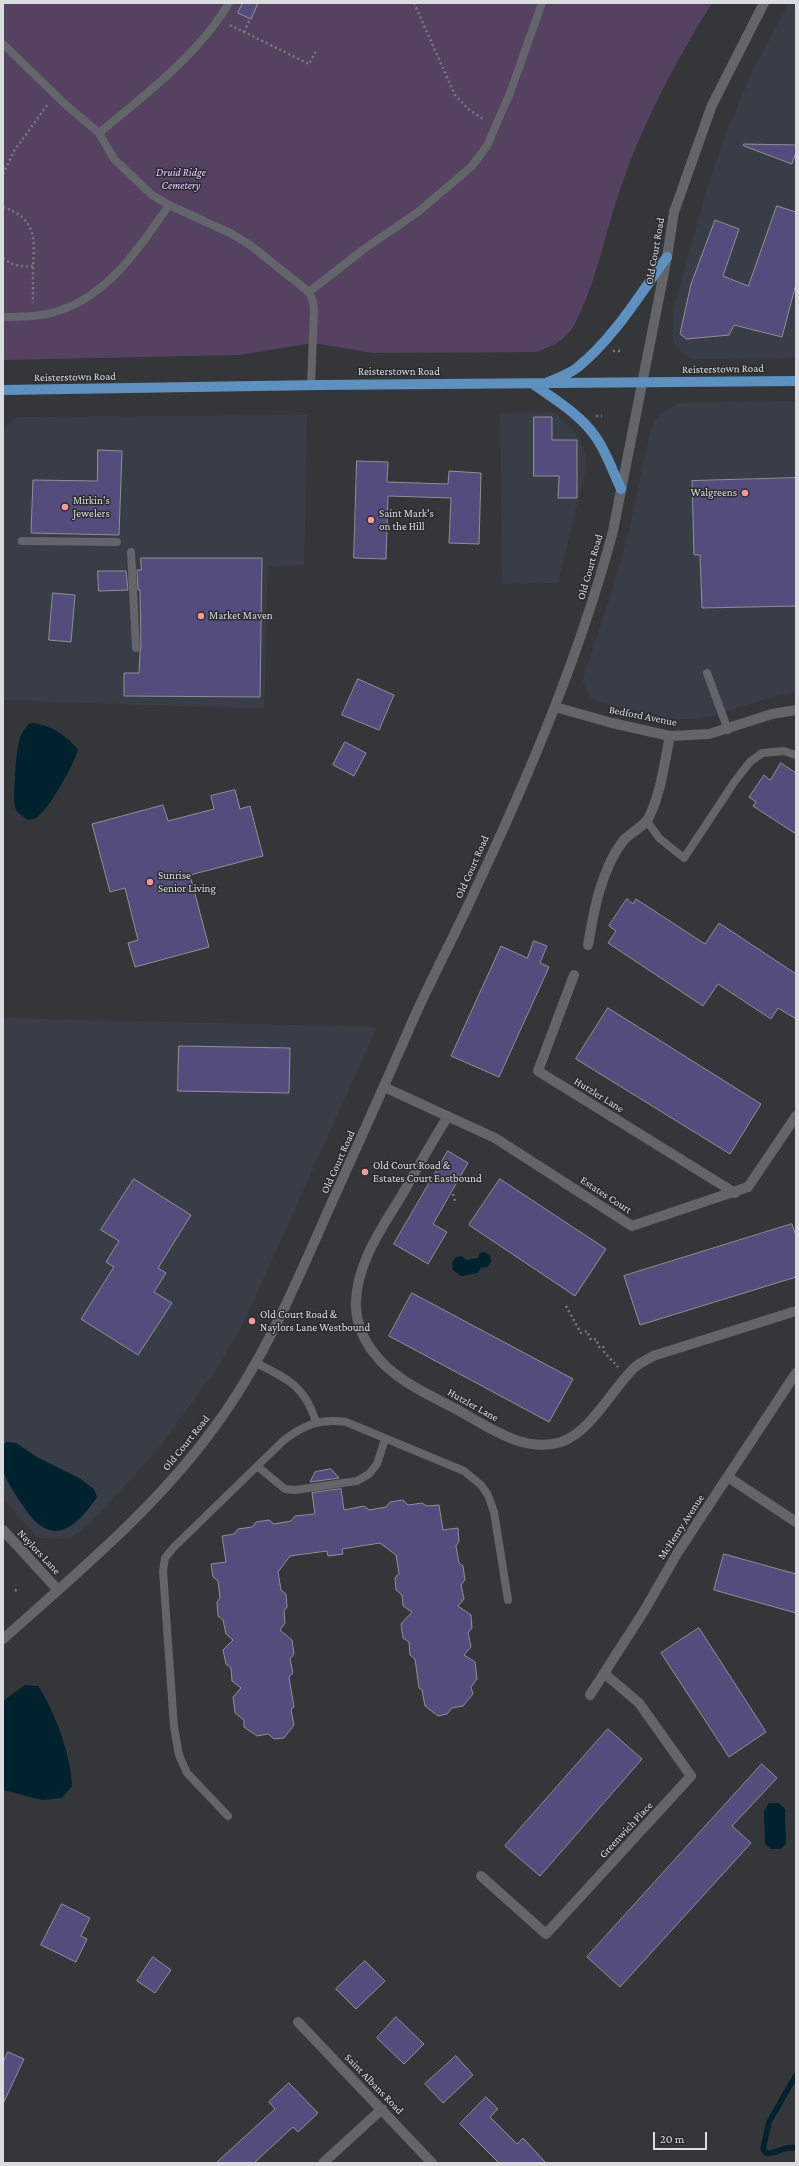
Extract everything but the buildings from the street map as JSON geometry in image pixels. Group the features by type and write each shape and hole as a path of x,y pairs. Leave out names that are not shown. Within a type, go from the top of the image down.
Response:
{"main road":[{"path":"544,384 577,368 592,354 668,257"},
{"name":"Reisterstown Road","path":"3,390 311,385 796,381"},
{"path":"533,384 565,406 589,427 596,437 621,489"}],"street":[{"name":"Old Court Road","path":"3,1639 140,1513 181,1470 216,1425 256,1363 294,1289 415,1015 478,885 573,662 602,570 621,489 641,382 668,257 674,212 712,105 764,3"},
{"name":"Bedford Avenue","path":"555,707 612,723 670,736 693,736 728,730 772,714 796,710"},
{"path":"588,945 596,901 614,857 632,831 647,821 658,793 670,736"},
{"name":"Hutzler Lane","path":"574,975 538,1071 735,1193"},
{"name":"Estates Court","path":"384,1087 495,1138 632,1226 735,1193 748,1187 796,1116"},
{"name":"Hutzler Lane","path":"448,1116 375,1240 364,1264 358,1283 356,1306 359,1322 366,1341 374,1354 406,1382 508,1438 545,1445 561,1442 575,1435 635,1366 653,1356 796,1311"},
{"name":"McHenry Avenue","path":"590,1695 605,1674 678,1552 796,1373"},
{"path":"728,1477 796,1522"},
{"name":"Naylors Lane","path":"3,1530 58,1590"},
{"name":"Greenwich Place","path":"481,1876 546,1934 691,1776 639,1703 605,1674"},
{"name":"Saint Albans Road","path":"298,2022 432,2163"},
{"path":"323,2163 382,2109"}],"lane":[{"path":"99,133 156,85 200,42 219,19 229,3"},
{"path":"309,292 364,249 439,196 471,167 487,146 510,92 542,3"},
{"path":"3,44 55,94 99,133 114,159 152,195 169,205 232,234 250,245 309,292 313,302 314,312 311,385"},
{"path":"3,317 33,316 58,311 85,299 116,274 140,247 169,205"},
{"path":"22,541 117,542"},
{"path":"131,552 136,648"},
{"path":"707,673 728,730"},
{"path":"647,821 659,838 684,858 740,774 750,762 762,753 784,751 796,755"},
{"path":"256,1363 298,1388 310,1405 316,1422"},
{"path":"228,1816 187,1773 178,1754 174,1727 163,1572 165,1558 174,1547 257,1466 299,1428 316,1422 332,1420 346,1422 464,1471 481,1485 488,1496 494,1512 508,1600"},
{"path":"257,1466 284,1489 295,1490 357,1481 368,1474 377,1464 385,1438"}],"path":[{"path":"414,3 454,95 482,118 496,125"},
{"path":"219,19 309,64 316,51"},
{"path":"244,32 250,19"},
{"path":"3,174 14,151 55,94"},
{"path":"3,207 24,217 31,227 35,249 33,266 33,316"},
{"path":"3,258 10,264 20,267 33,266"},
{"path":"453,1194 455,1201"},
{"path":"566,1306 581,1333 587,1331 591,1340 596,1339 599,1347 603,1346 604,1352 627,1376"}],"shaded area":[{"path":"789,3 796,3 796,358 694,359 685,355 677,348 673,338 673,310 710,178 730,123 752,72"},
{"path":"796,401 796,693 772,697 707,717 695,719 674,719 602,703 592,699 583,682 584,675 617,575 630,526 651,429 657,417 677,403"},
{"path":"550,412 558,415 579,438 585,452 586,468 558,583 502,584 500,413"},
{"path":"307,415 304,565 268,566 264,709 3,700 3,431 15,417"},
{"path":"3,1018 377,1027 244,1322 218,1367 158,1449 98,1515 70,1539 38,1538 3,1498"}],"green space":[{"name":"Druid Ridge Cemetery","path":"3,3 712,3 661,92 640,138 615,204 594,277 581,311 570,332 552,345 537,352 372,353 313,343 240,355 3,360"}],"water":[{"path":"30,723 57,731 78,750 66,776 48,805 36,818 28,820 18,813 14,802 14,793 19,743 25,728"},
{"path":"485,1252 490,1256 491,1262 487,1267 481,1268 478,1273 461,1276 453,1270 452,1263 456,1257 462,1256 466,1260 478,1258 480,1253"},
{"path":"6,1442 16,1443 37,1457 79,1478 94,1489 97,1497 83,1515 70,1526 57,1531 41,1526 33,1519 24,1507 4,1474 3,1446"},
{"path":"25,1685 38,1686 50,1708 61,1734 69,1761 72,1786 62,1798 42,1800 3,1790 3,1701"},
{"path":"769,1803 779,1803 785,1809 786,1843 781,1849 771,1849 765,1844 764,1811"}],"waterway":[{"path":"796,2075 769,2122 763,2149 766,2153 774,2153 792,2147 796,2148"}],"place":[{"name":"Walgreens","path":"745,493"},
{"name":"Mirkin's Jewelers","path":"65,507"},
{"name":"Saint Mark's on the Hill","path":"371,520"},
{"name":"Market Maven","path":"201,616"},
{"name":"Sunrise Senior Living","path":"150,882"},
{"name":"Old Court Road & Estates Court Eastbound","path":"365,1172"},
{"name":"Old Court Road & Naylors Lane Westbound","path":"252,1321"}]}
